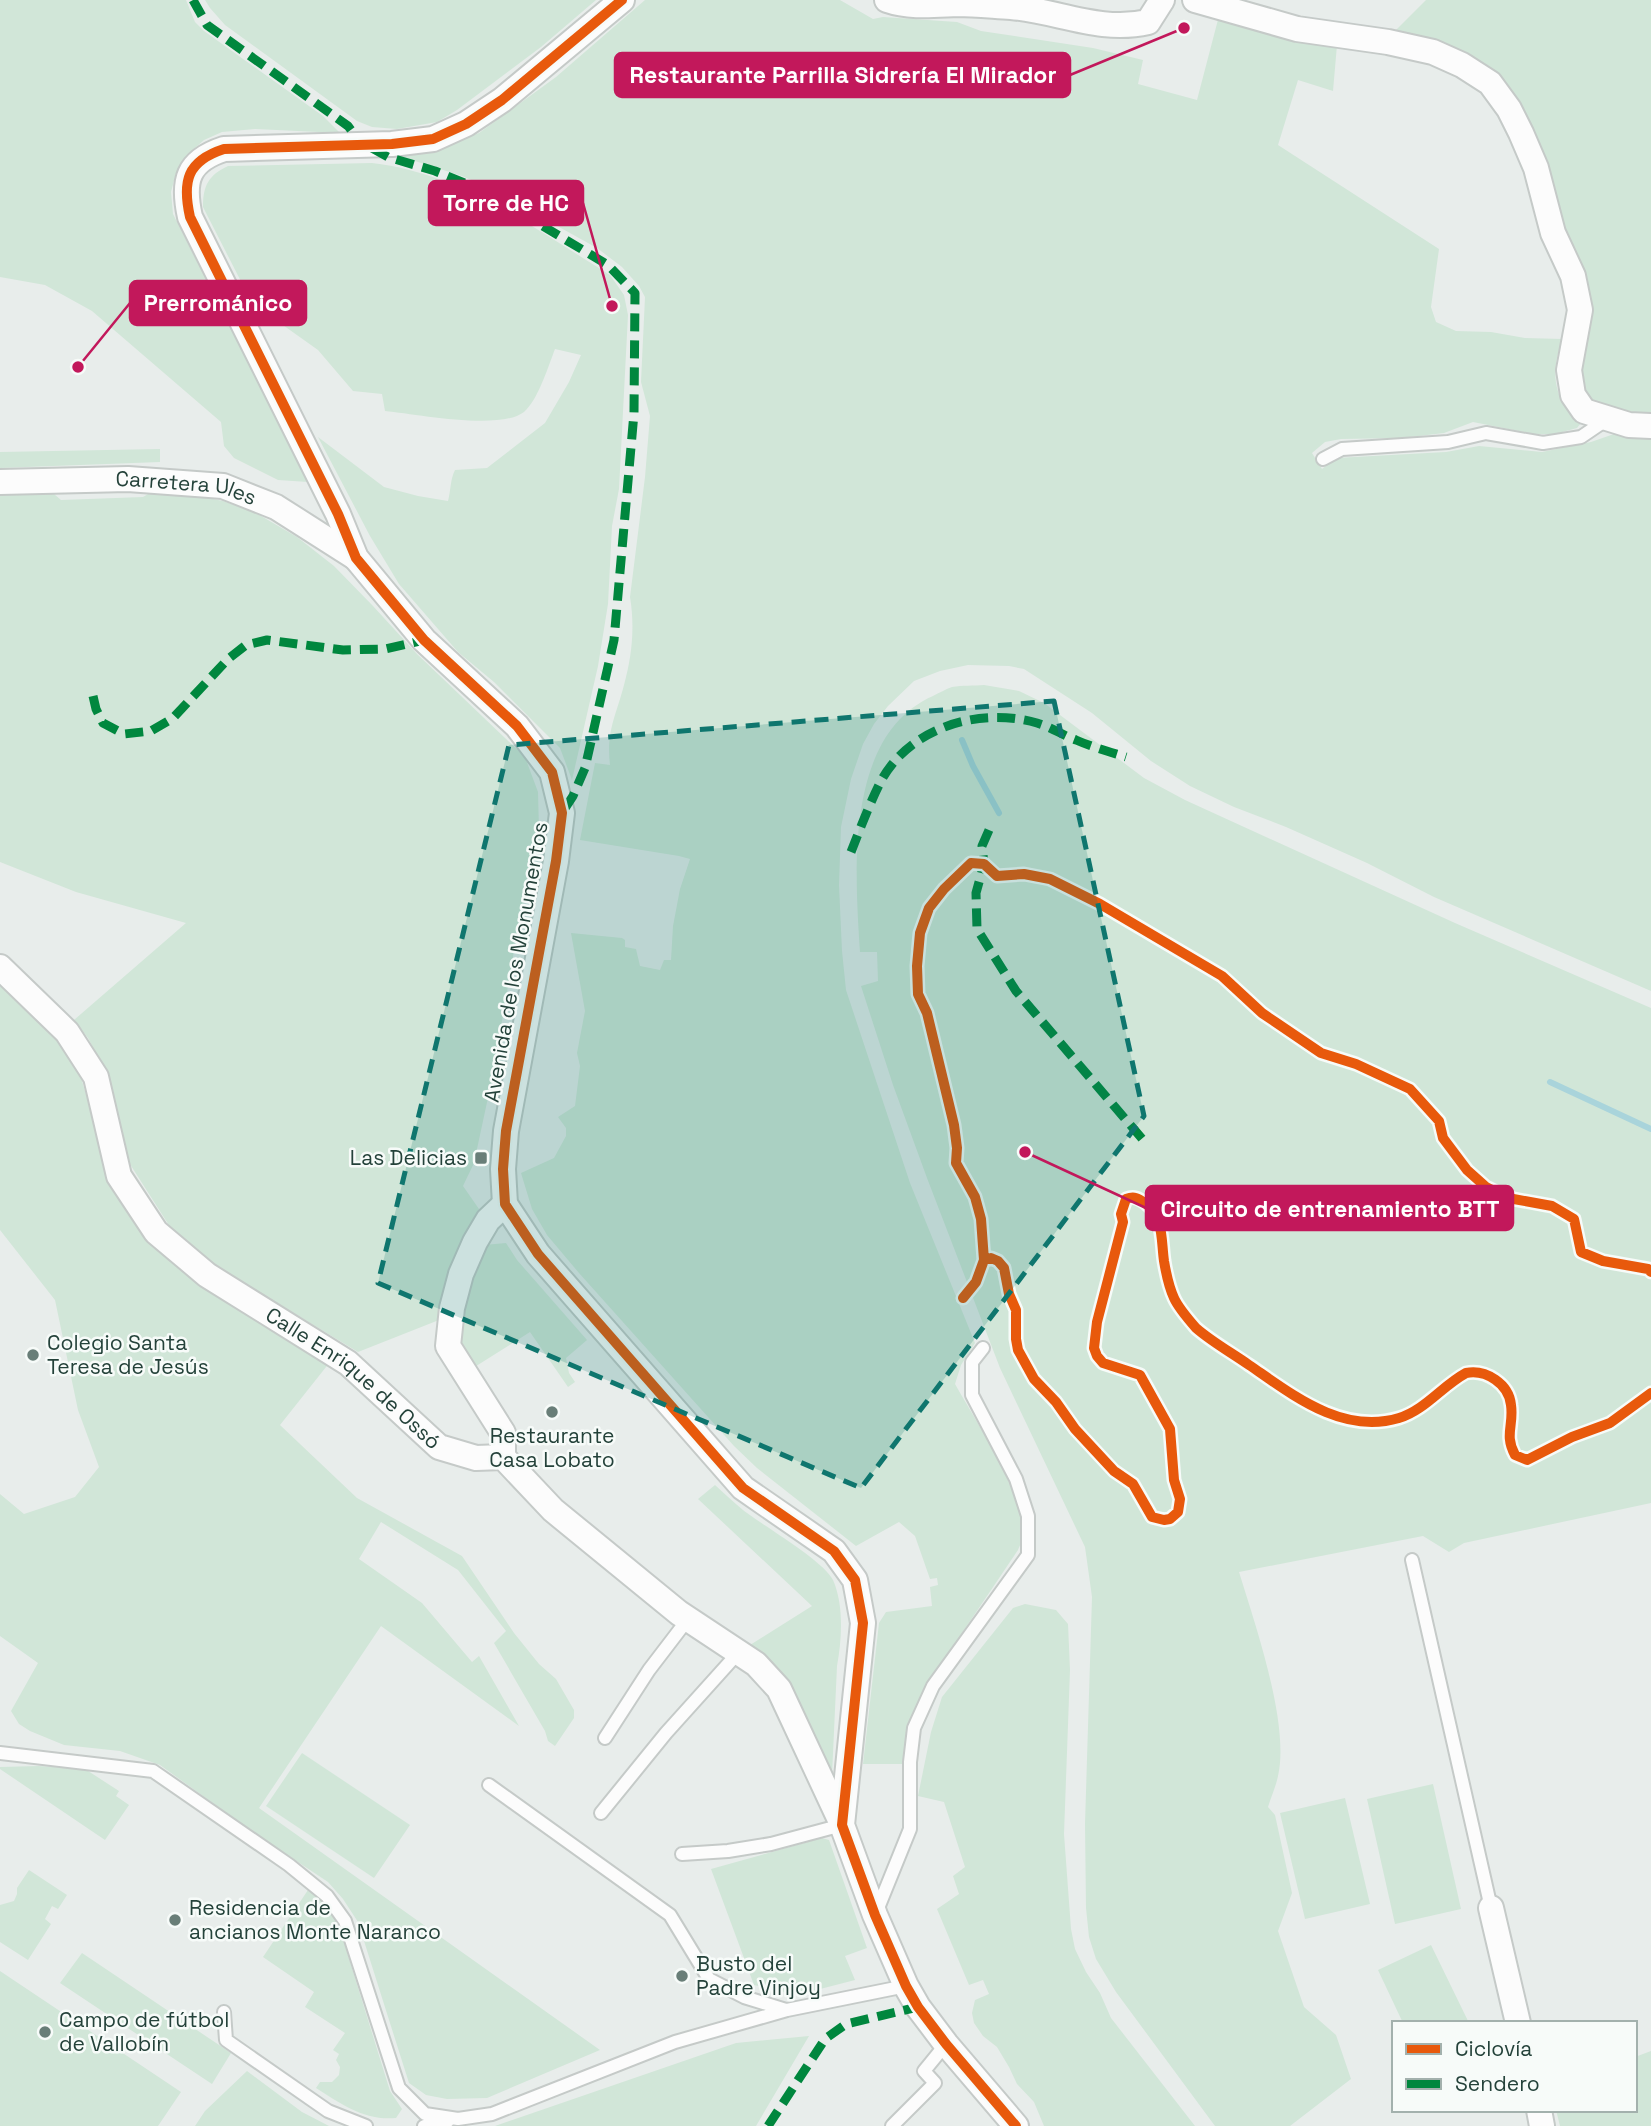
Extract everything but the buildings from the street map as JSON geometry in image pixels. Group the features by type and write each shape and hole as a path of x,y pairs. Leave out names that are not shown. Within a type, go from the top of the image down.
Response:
{"street":[{"name":"Avenida de los Monumentos","path":"505,1204 503,1169 506,1131 556,861 562,813 552,772 517,726 424,640 356,558 338,514 190,217 186,198 187,181 206,155 224,149 393,144 433,139 466,124 502,100 622,0"},
{"path":"887,0 920,6 959,4 1013,7 1110,26 1148,22 1162,0"},
{"path":"1195,0 1297,29 1388,42 1433,52 1462,65 1490,83 1509,109 1526,145 1539,178 1553,233 1573,276 1580,310 1569,370 1573,395 1584,411 1629,425 1651,426"},
{"name":"Carretera Ules","path":"0,482 128,479 223,486 276,507 356,558"},
{"name":"Calle Enrique de Ossó","path":"0,967 67,1032 96,1077 119,1176 156,1232 208,1275 348,1363 439,1447 476,1458 503,1457"},
{"path":"842,1825 863,1623 855,1580 834,1550 743,1488 538,1254 505,1204 488,1220 461,1274 452,1308 448,1346 503,1433 503,1457 553,1510 688,1619 756,1664 779,1689 842,1825 875,1915 906,1986 946,2044 1016,2126"},
{"path":"1491,1908 1518,2021"}],"lane":[{"path":"1323,459 1342,449 1448,442 1486,433 1543,443 1581,437 1608,418"},
{"path":"875,1915 910,1829 910,1762 914,1728 933,1686 1028,1555 1028,1516 1016,1479 972,1395 972,1362 983,1348"},
{"path":"1412,1560 1491,1908"},
{"path":"606,1738 649,1670 688,1619"},
{"path":"601,1813 666,1733 738,1653"},
{"path":"0,1753 153,1771 289,1865 327,1896 345,1921 399,2088 425,2114 458,2119"},
{"path":"489,1785 670,1915 709,1979 744,1997 786,2010"},
{"path":"682,1854 728,1851 771,1844 842,1825"},
{"path":"425,2126 492,2114 675,2042 786,2010 906,1986"},
{"path":"224,2012 226,2040 328,2111 366,2126"},
{"path":"892,2126 935,2083 924,2071 946,2044"}],"highlighted area":[{"path":"1054,701 1144,1116 861,1488 378,1283 509,745"}],"green space":[{"path":"0,0 186,0 195,22 204,31 323,116 340,133 255,129 222,132 204,140 186,156 176,173 171,192 173,214 308,482 278,480 234,458 224,446 221,422 92,311 45,285 0,277"},
{"path":"205,0 596,0 541,47 457,110 437,122 397,129 372,127 357,121 225,25"},
{"path":"645,0 840,0 873,19 883,17 957,22 981,31 1093,48 1143,60 1138,84 1197,100 1220,12 1337,45 1333,91 1298,80 1278,145 1439,249 1431,307 1436,322 1456,331 1563,339 1556,364 1556,381 1565,406 1581,423 1577,428 1555,434 1533,434 1473,422 1444,433 1402,438 1341,439 1325,442 1312,453 1322,469 1336,458 1446,452 1479,446 1542,452 1591,442 1614,434 1651,436 1651,991 1434,897 1367,863 1190,786 1151,761 1092,713 1024,669 968,665 940,671 914,681 874,724 863,744 851,779 841,827 839,885 846,990 910,1183 975,1343 961,1365 955,1384 1008,1480 1022,1519 1023,1534 1018,1550 929,1682 910,1721 902,1764 863,1764 879,1623 886,1612 932,1606 930,1587 938,1585 937,1578 930,1579 915,1536 899,1522 856,1546 757,1468 734,1446 547,1235 532,1209 521,1173 554,1158 566,1136 566,1128 558,1117 575,1106 580,1066 577,1053 585,1011 571,933 622,938 625,940 625,947 636,949 640,966 660,970 664,960 671,960 673,926 680,889 690,859 580,840 595,763 610,765 612,724 631,652 630,597 650,416 641,382 645,297 622,267 597,248 487,187 396,155 453,143 479,133 556,77"},
{"path":"1426,0 1651,0 1651,419 1606,410 1589,399 1582,385 1578,366 1587,322 1515,108 1390,36"},
{"path":"372,163 436,178 496,205 610,275 624,295 628,315 619,489 612,526 608,604 598,666 572,780 560,748 494,682 458,652 399,584 370,536 318,437 384,487 448,501 455,470 487,468 545,423 581,355 555,349 534,400 524,412 512,418 477,421 385,411 382,394 353,391 318,350 252,303 203,207 208,182 228,166"},
{"path":"160,449 160,462 0,468 0,452"},
{"path":"150,493 184,493 223,501 256,513 297,537 334,566 417,654 525,757 538,792 539,830 515,945 492,1079 474,1163 463,1186 479,1209 456,1258 439,1320 358,1352 211,1263 172,1230 128,1161 108,1075 88,1038 74,1020 186,923 76,892 0,862 0,494 54,494 61,500 143,497"},
{"path":"984,685 1019,691 1044,703 1144,778 1185,800 1455,923 1651,1008 1651,1503 1464,1543 1449,1552 1423,1536 1239,1572 1262,1646 1279,1730 1278,1776 1268,1807 1275,1815 1292,1893 1278,1931 1304,2007 1336,2035 1351,2079 1290,2126 1215,2126 1116,1992 1096,1959 1089,1937 1086,1908 1085,1824 1092,1597 1085,1547 1000,1368 893,1085 861,986 878,981 877,952 860,952 858,920 857,847 861,809 869,773 883,741 904,715 950,688"},
{"path":"0,986 58,1042 80,1074 112,1183 142,1231 330,1362 280,1425 357,1498 462,1556 514,1633 539,1664 556,1679 574,1710 574,1718 555,1746 548,1741 545,1731 494,1643 506,1631 458,1570 381,1522 359,1559 422,1603 472,1662 479,1656 519,1726 381,1626 259,1808 600,2050 487,2098 447,2099 426,2095 409,2083 358,1922 328,1882 160,1765 120,1751 64,1745 19,1724 11,1711 38,1663 0,1636 0,1494 24,1514 75,1497 99,1467 78,1410 55,1300 0,1230"},
{"path":"506,1243 517,1260 587,1340 566,1358 569,1373 575,1382 568,1387 530,1332 473,1368 459,1343 459,1315 484,1245"},
{"path":"715,1485 743,1510 818,1563 833,1580 839,1600 841,1622 832,1775 772,1664 750,1645 812,1606 698,1499"},
{"path":"1025,1604 1056,1610 1068,1624 1070,1670 1064,1834 1075,1949 1111,2018 1195,2126 1044,2126 1034,2102 1017,2084 997,2047 983,2036 974,2023 972,2013 975,2000 989,1994 983,1980 969,1985 937,1909 959,1894 953,1876 965,1867 944,1802 918,1796 931,1732 942,1697 1013,1608"},
{"path":"302,1753 410,1825 374,1878 266,1806"},
{"path":"39,1766 85,1769 119,1791 116,1796 129,1805 105,1840 0,1769"},
{"path":"1433,1784 1461,1909 1395,1924 1367,1799"},
{"path":"1345,1798 1370,1904 1305,1919 1280,1813"},
{"path":"822,1838 829,1840 867,1948 845,1956 855,1980 797,1995 754,1985 711,1869"},
{"path":"29,1870 67,1895 58,1909 52,1906 45,1919 51,1924 28,1960 0,1942 0,1905 14,1901 17,1888"},
{"path":"308,1890 324,1902 338,1923 390,2091 402,2109 396,2118 364,2114 316,2088 320,2082 332,2082 339,2075 340,2067 336,2060 339,2054 333,2050 345,2033 305,2007 314,1992 263,1957"},
{"path":"1431,1945 1468,2021 1402,2021 1378,1970"},
{"path":"82,1953 231,2053 212,2084 60,1983"},
{"name":"Campo de fútbol de Vallobín","path":"0,1971 181,2092 158,2126 0,2126"},
{"path":"809,2036 756,2126 495,2126 736,2043"},
{"path":"1651,2051 1651,2126 1560,2126 1556,2112 1637,2112 1637,2056"},
{"path":"247,2071 302,2112 329,2126 195,2126 205,2111"}],"waterway":[{"path":"962,740 999,813"},
{"path":"1550,1082 1651,1129"}],"marked path":[{"path":"193,0 207,25 348,126 354,134"},
{"path":"372,148 388,157 435,171 484,191 608,265 635,293 634,413 614,640 585,768 562,813"},
{"path":"93,696 103,723 124,734 151,731 173,718 228,659 246,645 267,640 343,650 385,649 424,640"},
{"path":"851,852 876,791 892,764 908,748 947,726 992,717 1015,718 1042,725 1082,743 1126,757"},
{"path":"989,830 982,846 984,864 976,893 977,929 1016,991 1144,1141"},
{"path":"768,2126 825,2039 846,2024 918,2007"}],"cycle path":[{"path":"622,0 502,100 466,124 433,139 392,144 224,149 212,154 195,166 190,174 187,183 190,217 338,514 356,558 424,640 517,726 552,772 562,813 556,861 506,1131 503,1169 505,1204 538,1254 743,1488 834,1551 855,1580 863,1623 842,1825 875,1915 918,2007 1016,2126"},
{"path":"963,1298 976,1282 984,1260 981,1219 975,1197 956,1163 954,1125 927,1013 918,994 917,966 920,933 929,908 971,863 984,864 997,876 1024,874 1050,879 1100,904 1222,976 1262,1013 1321,1053 1356,1064 1410,1089 1439,1121 1443,1138 1467,1170 1486,1187 1508,1198 1552,1206 1574,1219 1581,1252 1603,1261 1648,1269 1651,1272"},
{"path":"984,1260 991,1258 1004,1268 1009,1294 1016,1310 1018,1350 1034,1379 1114,1471 1133,1484 1152,1517 1164,1520 1170,1519 1178,1512 1180,1499 1174,1480 1170,1429 1140,1375 1103,1363 1094,1348 1097,1322 1123,1222 1121,1214 1126,1199 1129,1198 1143,1201 1156,1215 1174,1298 1196,1328 1283,1388 1338,1417 1378,1422 1399,1418 1425,1404 1466,1373 1481,1373 1495,1380 1506,1391 1511,1405 1510,1442 1515,1455 1527,1460 1572,1437 1610,1423 1651,1393"}],"place":[{"name":"Restaurante Parrilla Sidrería El Mirador","path":"1184,28"},
{"name":"Torre de HC","path":"612,306"},
{"name":"Prerrománico","path":"78,367"},
{"name":"Circuito de entrenamiento BTT","path":"1025,1152"},
{"name":"Las Delicias","path":"481,1158"},
{"name":"Colegio Santa Teresa de Jesús","path":"33,1355"},
{"name":"Restaurante Casa Lobato","path":"552,1412"},
{"name":"Residencia de ancianos Monte Naranco","path":"175,1920"},
{"name":"Busto del Padre Vinjoy","path":"682,1976"},
{"name":"Campo de fútbol de Vallobín","path":"45,2032"}]}
